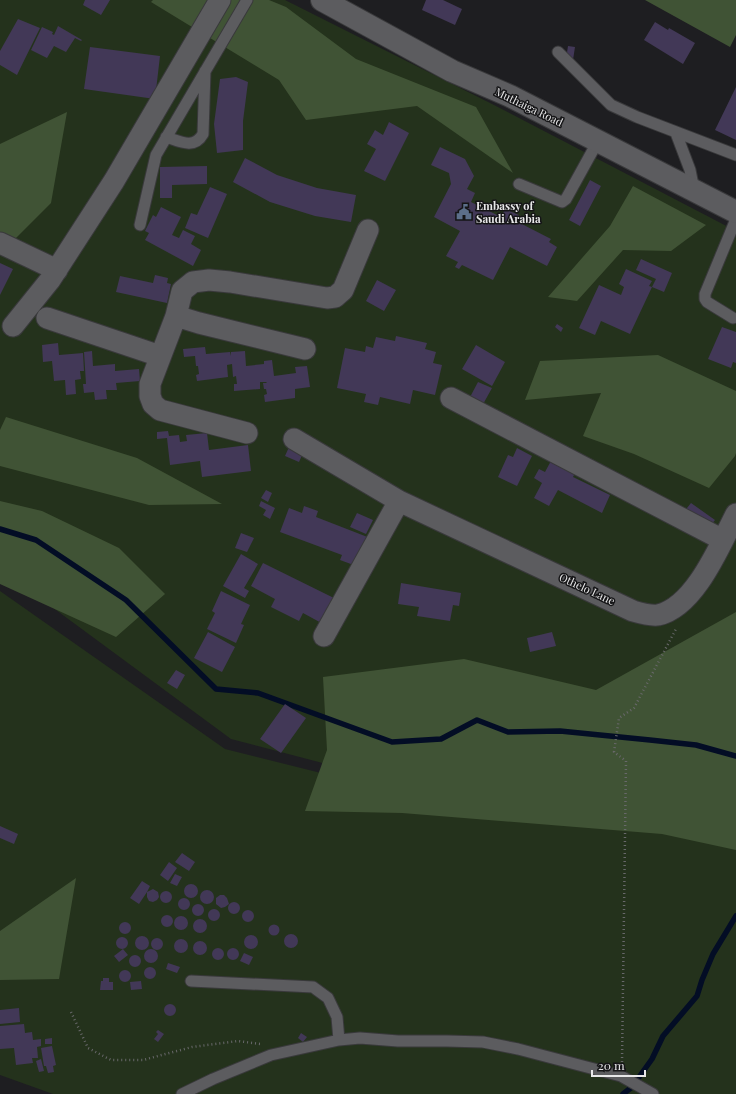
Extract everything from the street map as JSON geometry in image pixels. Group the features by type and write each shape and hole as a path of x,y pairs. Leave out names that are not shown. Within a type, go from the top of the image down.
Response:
{"main road":[{"name":"Muthaiga Road","path":"322,0 452,71 510,96 736,212"}],"street":[{"path":"13,326 50,280 114,181 220,0"},
{"path":"247,433 160,410 153,404 150,396 150,384 176,316 182,291 193,282 209,280 327,298 335,297 343,290 368,230"},
{"path":"0,243 56,270"},
{"path":"176,316 305,349"},
{"path":"47,318 160,356"},
{"path":"451,398 723,540"},
{"name":"Othelo Lane","path":"294,439 398,501 633,611 656,616 670,610 688,596 702,578 736,514"},
{"path":"324,636 398,501"}],"lane":[{"path":"140,225 156,155 247,0"},
{"path":"558,52 611,105 676,133 736,155"},
{"path":"166,137 188,143 195,143 203,134 205,70"},
{"path":"676,133 690,170 694,190"},
{"path":"519,184 562,202 566,199 598,142"},
{"path":"733,318 704,299 736,219"},
{"path":"191,981 313,986 328,998 337,1017 339,1040"},
{"path":"182,1094 213,1079 271,1055 339,1040 360,1038 398,1041 483,1042 518,1049 621,1076 653,1094"}],"path":[{"path":"621,1076 626,761 614,752 619,718 634,708 677,626"},
{"path":"71,1012 88,1048 111,1060 143,1060 192,1047 238,1041 264,1044 271,1055"}],"green space":[{"path":"0,0 285,0 494,105 736,231 736,791 334,766 231,739 14,579 0,579"},
{"path":"153,0 269,0 286,7 356,59 476,107 513,173 417,106 306,120 279,80 151,2"},
{"path":"645,0 736,0 736,35 730,47"},
{"path":"67,112 51,203 10,244 0,241 0,144"},
{"path":"633,186 706,225 671,251 623,250 577,301 548,297 610,226"},
{"path":"658,355 736,391 736,453 709,488 634,454 583,436 601,393 525,400 540,361"},
{"path":"6,417 137,458 222,504 149,505 0,466 0,430"},
{"path":"0,501 42,511 119,548 165,594 116,637 0,584"},
{"path":"0,591 225,749 333,776 736,802 736,1094 53,1094 0,1075"},
{"path":"736,612 736,850 662,834 402,813 305,811 327,750 323,677 464,659 596,690"},
{"path":"76,878 59,979 0,980 0,931"}],"building":[{"path":"85,0 110,0 101,15 83,5"},
{"path":"426,0 443,0 462,9 455,25 422,10"},
{"path":"18,19 40,28 17,75 0,65 0,51"},
{"path":"655,22 695,43 683,64 644,40"},
{"path":"58,26 82,40 81,41 75,38 66,52 54,46 47,58 31,50 42,27 53,32 52,34 54,35"},
{"path":"568,46 575,47 573,60 566,59"},
{"path":"90,47 160,56 155,99 84,89"},
{"path":"236,77 248,82 243,121 243,150 217,153 214,124 220,79"},
{"path":"736,87 736,140 715,130"},
{"path":"389,122 409,133 385,181 364,171 376,149 367,144 375,130 383,135"},
{"name":"Embassy of Saudi Arabia","path":"440,147 465,159 474,176 467,189 475,193 471,202 501,217 505,209 519,215 516,221 551,239 549,242 557,247 547,266 510,247 493,280 462,265 459,269 455,267 458,262 446,256 460,231 434,217 451,184 449,173 431,165"},
{"path":"245,158 277,175 317,188 356,195 351,222 315,216 270,202 233,182"},
{"path":"207,166 207,184 172,185 172,198 160,198 160,167"},
{"path":"590,180 601,186 580,226 569,220"},
{"path":"210,187 227,194 208,238 185,228 191,213 197,215"},
{"path":"161,207 181,217 172,235 179,238 183,230 195,236 191,244 201,250 193,266 145,240 149,233 145,231 153,215 156,217"},
{"path":"641,259 672,273 664,292 652,287 656,279 636,270"},
{"path":"0,263 13,269 0,295"},
{"path":"626,269 652,281 649,286 652,287 630,334 601,321 595,335 579,328 599,285 621,295 624,287 619,284"},
{"path":"155,275 168,278 167,283 171,284 167,303 116,292 120,276 153,283"},
{"path":"377,280 396,290 384,311 366,301"},
{"path":"557,324 563,328 561,332 555,327"},
{"path":"722,327 736,332 736,363 733,362 731,368 708,359"},
{"path":"396,336 427,343 425,349 436,352 433,363 442,365 435,395 413,390 410,404 380,397 378,405 364,402 366,394 337,388 345,348 365,352 366,346 373,348 376,337 395,341"},
{"path":"58,343 59,355 83,353 84,371 80,371 81,379 75,380 76,394 66,395 65,380 54,381 52,361 43,362 42,345"},
{"path":"476,345 505,362 492,386 462,369"},
{"path":"205,347 206,354 230,352 231,356 231,352 245,351 246,366 264,364 264,361 272,360 274,376 296,373 295,367 307,366 310,387 295,389 295,398 265,402 264,395 267,394 263,383 267,383 266,382 260,382 260,389 234,391 234,384 237,384 236,376 233,377 232,364 227,365 228,377 197,381 196,375 199,374 195,356 184,357 183,349"},
{"path":"92,351 93,366 115,364 115,371 139,369 140,381 116,383 117,390 106,390 107,399 95,400 94,392 84,393 83,384 86,384 84,352"},
{"path":"478,382 492,388 482,406 469,399"},
{"path":"168,431 169,436 179,435 180,442 187,441 186,435 207,433 209,450 248,445 251,471 202,477 200,461 170,465 167,438 157,439 157,432"},
{"path":"289,447 303,453 299,462 285,456"},
{"path":"517,448 532,456 517,486 498,477 508,455 513,457"},
{"path":"552,459 576,471 573,477 610,495 602,513 558,490 549,506 534,498 542,483 534,478 539,469 545,472"},
{"path":"266,490 272,493 268,502 261,498"},
{"path":"261,501 275,508 270,519 263,515 266,510 259,506"},
{"path":"691,503 715,520 707,530 683,513"},
{"path":"304,506 318,511 316,517 370,538 359,567 340,560 342,555 280,532 289,508 302,513"},
{"path":"357,513 373,520 366,534 350,527"},
{"path":"241,533 254,538 247,552 235,548"},
{"path":"241,554 258,564 244,588 249,591 245,598 223,586"},
{"path":"263,563 338,600 325,625 303,613 299,621 271,607 275,599 251,586"},
{"path":"401,583 461,593 459,606 453,605 450,621 417,616 419,607 398,604"},
{"path":"221,591 250,605 241,624 244,625 236,643 207,629 215,613 212,611"},
{"path":"208,632 235,647 222,672 194,658"},
{"path":"552,632 556,646 530,652 527,638"},
{"path":"176,670 185,675 177,689 167,683"},
{"path":"285,704 306,718 281,753 260,739"},
{"path":"0,826 18,834 14,844 0,838"},
{"path":"182,853 195,862 189,871 175,862"},
{"path":"169,862 177,868 168,881 160,875"},
{"path":"175,874 182,877 177,886 170,883"},
{"path":"142,881 150,886 139,904 130,898"},
{"path":"191,884 196,886 198,891 196,896 191,898 186,896 184,891 186,886"},
{"path":"153,889 158,892 159,897 153,902 149,901 147,892"},
{"path":"207,890 212,892 214,897 212,902 207,904 202,902 200,897 202,892"},
{"path":"168,891 171,892 171,902 164,903 161,902 160,895 161,892"},
{"path":"220,895 224,895 227,898 229,904 221,908 216,904 216,898"},
{"path":"182,898 186,898 190,904 186,910 182,910 178,906 178,902"},
{"path":"232,902 236,902 240,908 236,914 232,914 228,910 228,906"},
{"path":"196,904 200,904 204,910 200,916 196,916 192,912 192,908"},
{"path":"212,909 216,909 220,915 216,921 212,921 208,917 208,913"},
{"path":"248,910 252,912 254,916 252,920 248,922 244,920 242,916 244,912"},
{"path":"165,915 169,915 173,921 169,927 165,927 161,923 161,919"},
{"path":"181,916 186,918 188,923 186,928 181,930 176,928 174,923 176,918"},
{"path":"200,919 205,921 207,926 205,931 200,933 195,931 193,926 195,921"},
{"path":"123,922 127,922 131,928 127,934 123,934 119,930 119,926"},
{"path":"274,924 278,926 280,930 278,934 274,936 270,934 268,930 270,926"},
{"path":"291,934 296,936 298,941 296,946 291,948 286,946 284,941 286,936"},
{"path":"251,935 256,937 258,942 256,947 251,949 246,947 244,942 246,937"},
{"path":"142,936 147,938 149,943 147,948 142,950 137,948 135,943 137,938"},
{"path":"120,937 124,937 128,943 124,949 120,949 116,945 116,941"},
{"path":"159,938 162,939 162,949 155,950 152,949 151,942 152,939"},
{"path":"178,939 184,939 188,943 188,949 184,953 178,953 174,949 174,943"},
{"path":"200,941 205,943 207,948 205,953 200,955 195,953 193,948 195,943"},
{"path":"216,948 220,948 224,954 220,960 216,960 212,956 212,952"},
{"path":"231,948 235,948 239,954 235,960 231,960 227,956 227,952"},
{"path":"123,949 128,955 119,962 114,956"},
{"path":"151,949 156,951 158,956 156,961 151,963 146,961 144,956 146,951"},
{"path":"244,953 253,957 249,965 240,961"},
{"path":"133,955 137,955 141,961 137,967 133,967 129,963 129,959"},
{"path":"168,963 180,967 177,973 166,969"},
{"path":"152,967 155,968 155,978 148,979 145,978 144,971 145,968"},
{"path":"127,970 130,971 130,981 123,982 120,981 119,974 120,971"},
{"path":"103,978 109,978 109,982 113,982 113,990 100,990 101,981 103,981"},
{"path":"141,981 142,989 131,990 130,982"},
{"path":"168,1004 172,1004 176,1010 172,1016 168,1016 164,1012 164,1008"},
{"path":"19,1008 20,1022 0,1024 0,1010"},
{"path":"24,1024 25,1033 32,1032 33,1040 41,1039 41,1046 37,1047 38,1058 32,1058 33,1063 16,1065 14,1048 0,1049 0,1026"},
{"path":"158,1030 164,1034 158,1042 154,1039 158,1034 156,1032"},
{"path":"301,1033 307,1037 303,1042 298,1038"},
{"path":"52,1038 52,1044 45,1044 45,1039"},
{"path":"52,1046 56,1065 53,1066 54,1072 48,1073 46,1066 44,1066 41,1048"},
{"path":"41,1059 44,1071 39,1072 36,1061"}],"waterway":[{"path":"0,529 36,540 126,600 216,689 258,693 392,742 441,739 477,720 508,732 560,731 650,740 696,745 736,756"},
{"path":"623,1094 632,1087 652,1059 663,1036 697,996 713,954 736,916"}],"place":[{"name":"Embassy of Saudi Arabia","path":"464,212"}]}
